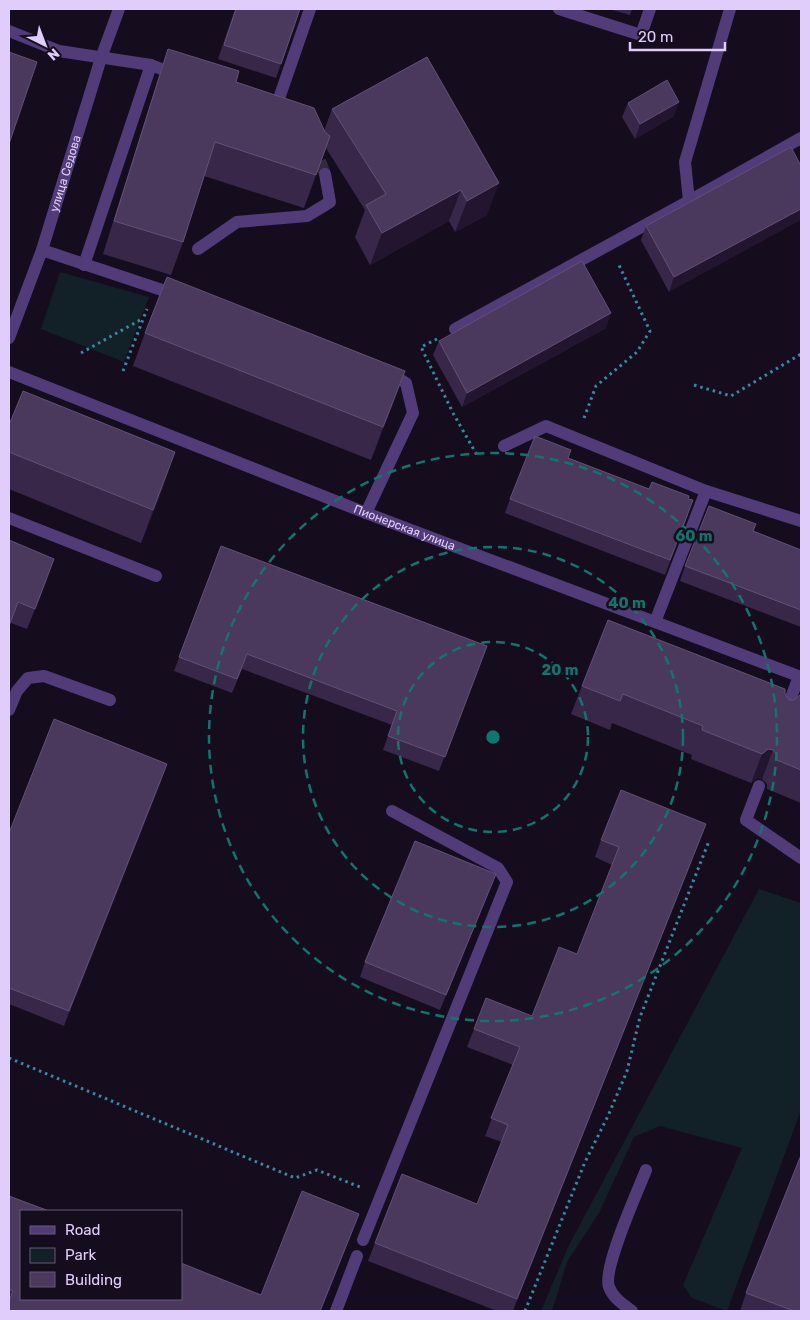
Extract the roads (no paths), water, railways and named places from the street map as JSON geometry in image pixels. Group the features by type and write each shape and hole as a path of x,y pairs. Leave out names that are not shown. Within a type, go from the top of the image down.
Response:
{"street":[{"name":"улица Седова","path":"9,338 42,250 101,58 119,9"},
{"path":"274,110 310,9"},
{"path":"559,9 641,35 650,9"},
{"path":"688,201 685,162 730,9"},
{"path":"9,31 59,51 151,65 187,78"},
{"path":"84,265 151,65"},
{"path":"257,103 291,116"},
{"path":"455,329 801,138"},
{"path":"198,249 236,222 307,216 330,202 325,174"},
{"path":"42,250 191,300"},
{"path":"366,513 413,413 406,383 373,364"},
{"name":"Пионерская улица","path":"9,372 366,513 800,677"},
{"path":"504,446 546,426 706,491 801,521"},
{"path":"655,622 706,491"},
{"path":"9,518 156,576"},
{"path":"9,710 17,691 28,678 44,676 110,700"},
{"path":"782,721 800,677"},
{"path":"759,786 746,820 801,858"},
{"path":"363,1240 507,882 498,868 392,811"},
{"path":"632,1311 615,1299 611,1292 608,1285 608,1268 646,1170"},
{"path":"336,1311 357,1256"}],"tunnel":[{"path":"320,161 325,174"}]}
